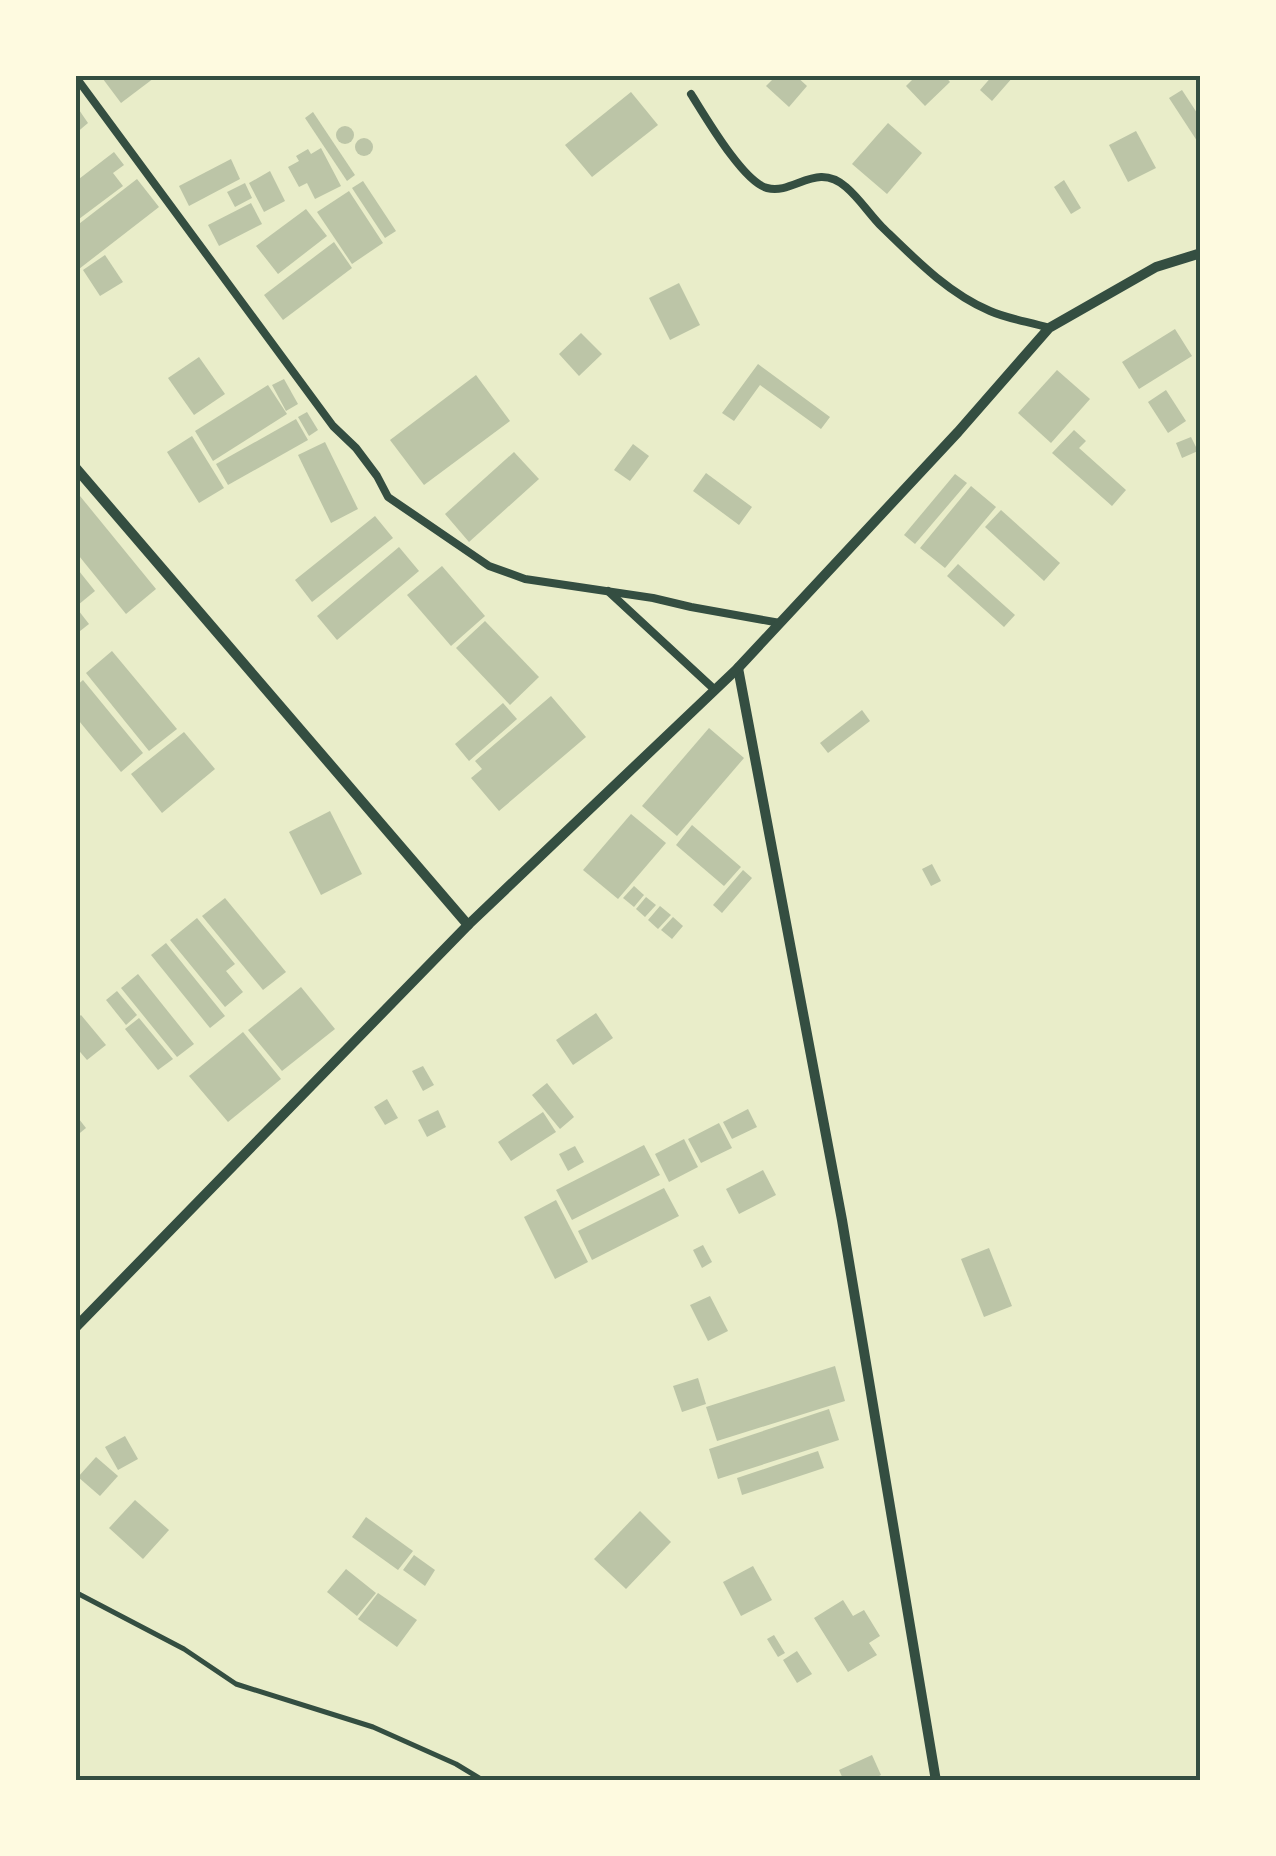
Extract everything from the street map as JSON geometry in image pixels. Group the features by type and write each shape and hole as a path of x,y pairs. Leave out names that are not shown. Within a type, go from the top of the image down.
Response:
{"street":[{"path":"75,1328 468,925 738,668 958,432 1049,328 1156,267 1201,253"},
{"path":"75,467 468,925"},
{"path":"738,668 842,1220 936,1781"}],"lane":[{"path":"75,76 333,426 377,476 388,498 489,566 526,579 780,623"},
{"path":"691,94 754,181 766,188 779,189 829,177 846,187 918,262 952,290 991,311 1049,328"},
{"path":"608,592 715,690"}],"path":[{"path":"75,1592 184,1650 236,1684 373,1727 456,1764 484,1781"}],"building":[{"path":"100,75 158,75 121,103"},
{"path":"777,75 795,75 807,86 789,107 766,86"},
{"path":"917,75 944,75 950,82 925,106 906,86"},
{"path":"993,75 1013,77 992,101 980,90"},
{"path":"1182,90 1201,119 1201,147 1169,98"},
{"path":"631,92 658,125 592,177 565,145"},
{"path":"75,104 88,123 75,134"},
{"path":"313,112 355,175 347,181 305,118"},
{"path":"888,123 922,153 887,194 852,164"},
{"path":"345,126 354,135 345,144 336,135"},
{"path":"1136,131 1156,168 1128,182 1109,145"},
{"path":"364,138 373,147 364,156 355,147"},
{"path":"321,148 341,186 315,199 307,183 299,187 288,167 308,149 311,154"},
{"path":"114,152 124,165 113,173 123,186 75,222 75,182"},
{"path":"231,159 240,179 189,206 179,186"},
{"path":"270,171 285,201 264,212 249,183"},
{"path":"137,179 159,207 79,269 75,263 75,227"},
{"path":"1064,180 1081,208 1071,214 1054,187"},
{"path":"363,181 396,231 385,238 352,188"},
{"path":"245,183 252,198 235,207 227,192"},
{"path":"349,191 383,243 352,264 317,212"},
{"path":"251,203 262,224 219,246 208,225"},
{"path":"306,209 327,236 278,274 256,246"},
{"path":"334,242 352,268 283,320 264,295"},
{"path":"105,255 123,282 100,296 83,270"},
{"path":"679,283 700,325 670,340 649,298"},
{"path":"1175,329 1192,356 1139,389 1122,362"},
{"path":"581,333 602,354 579,376 559,354"},
{"path":"199,357 225,394 194,415 168,378"},
{"path":"758,364 830,417 821,429 760,385 734,421 722,413"},
{"path":"1057,370 1090,399 1051,443 1018,413"},
{"path":"476,375 510,421 424,485 390,440"},
{"path":"284,379 298,404 286,411 272,385"},
{"path":"268,385 287,414 213,461 195,431"},
{"path":"1166,390 1186,421 1168,433 1148,402"},
{"path":"307,412 318,430 309,436 298,417"},
{"path":"296,419 308,440 228,485 216,464"},
{"path":"1074,430 1086,441 1079,448 1126,490 1112,506 1052,453"},
{"path":"192,436 224,488 199,503 167,452"},
{"path":"1191,437 1198,451 1182,458 1176,443"},
{"path":"325,442 358,509 331,523 298,455"},
{"path":"633,444 649,456 630,481 614,470"},
{"path":"514,452 539,479 469,542 445,514"},
{"path":"706,473 752,507 739,525 693,491"},
{"path":"955,474 967,483 915,544 904,535"},
{"path":"971,486 996,507 945,568 920,548"},
{"path":"80,496 156,589 126,614 75,551 75,500"},
{"path":"1001,510 1060,563 1044,581 985,527"},
{"path":"375,516 393,538 312,602 295,580"},
{"path":"399,547 419,571 337,640 317,616"},
{"path":"958,564 1015,615 1004,627 947,576"},
{"path":"75,566 95,591 78,605 75,601"},
{"path":"442,566 485,616 451,646 407,595"},
{"path":"75,606 89,624 75,635"},
{"path":"485,621 539,677 510,705 456,648"},
{"path":"112,651 177,729 149,751 86,673"},
{"path":"83,680 143,753 121,772 75,716 75,687"},
{"path":"551,696 586,737 499,811 471,778 482,769 475,761"},
{"path":"503,703 517,719 469,761 455,744"},
{"path":"862,710 870,721 828,753 820,743"},
{"path":"709,728 744,758 677,836 642,806"},
{"path":"184,732 215,769 162,813 131,774"},
{"path":"330,811 362,874 321,895 289,832"},
{"path":"631,814 666,843 618,899 583,870"},
{"path":"692,825 741,867 724,886 676,845"},
{"path":"932,864 941,881 931,886 922,869"},
{"path":"743,870 752,878 722,913 713,905"},
{"path":"634,886 644,895 634,907 623,898"},
{"path":"646,897 656,905 645,917 636,909"},
{"path":"225,898 286,972 263,990 202,916"},
{"path":"660,906 671,915 658,929 648,920"},
{"path":"673,917 683,926 672,939 661,930"},
{"path":"197,918 235,964 226,971 243,992 225,1007 170,940"},
{"path":"166,943 225,1016 210,1028 151,955"},
{"path":"138,974 194,1044 177,1057 121,988"},
{"path":"301,987 335,1029 282,1071 248,1030"},
{"path":"117,991 137,1015 126,1025 106,1000"},
{"path":"596,1013 613,1038 573,1065 556,1040"},
{"path":"81,1015 106,1045 87,1060 75,1046 75,1020"},
{"path":"139,1018 173,1059 158,1070 125,1029"},
{"path":"243,1032 281,1079 228,1122 189,1076"},
{"path":"423,1066 434,1085 423,1091 412,1071"},
{"path":"547,1083 574,1117 560,1129 532,1095"},
{"path":"387,1099 398,1118 385,1125 374,1107"},
{"path":"748,1109 757,1127 732,1139 723,1122"},
{"path":"438,1110 446,1127 427,1137 418,1120"},
{"path":"543,1112 556,1132 511,1161 498,1142"},
{"path":"75,1114 86,1128 75,1137"},
{"path":"719,1123 732,1148 701,1163 688,1139"},
{"path":"684,1139 698,1167 669,1182 655,1154"},
{"path":"644,1145 660,1175 572,1220 556,1190"},
{"path":"575,1146 584,1162 568,1171 559,1154"},
{"path":"763,1170 776,1195 739,1214 726,1189"},
{"path":"664,1188 679,1216 592,1260 578,1231"},
{"path":"556,1200 588,1262 555,1279 524,1217"},
{"path":"703,1245 712,1262 702,1268 693,1250"},
{"path":"989,1248 1012,1306 984,1317 961,1259"},
{"path":"710,1296 728,1331 708,1341 690,1305"},
{"path":"835,1366 845,1401 717,1441 706,1407"},
{"path":"698,1378 706,1404 682,1412 673,1386"},
{"path":"829,1409 839,1440 718,1479 709,1449"},
{"path":"125,1436 138,1459 118,1470 105,1447"},
{"path":"818,1451 824,1468 742,1495 737,1478"},
{"path":"96,1457 118,1476 100,1496 78,1477"},
{"path":"135,1500 169,1530 143,1559 109,1528"},
{"path":"640,1511 671,1542 626,1589 594,1559"},
{"path":"366,1517 413,1551 398,1570 352,1537"},
{"path":"414,1555 435,1570 425,1586 403,1570"},
{"path":"753,1566 772,1600 741,1616 723,1582"},
{"path":"346,1569 376,1593 357,1616 327,1592"},
{"path":"378,1593 417,1620 397,1647 358,1619"},
{"path":"843,1600 853,1616 864,1610 880,1636 869,1643 877,1655 848,1672 814,1618"},
{"path":"774,1635 785,1653 778,1657 767,1639"},
{"path":"797,1651 812,1674 797,1683 783,1660"},
{"path":"872,1755 881,1775 869,1781 844,1781 839,1770"}]}
